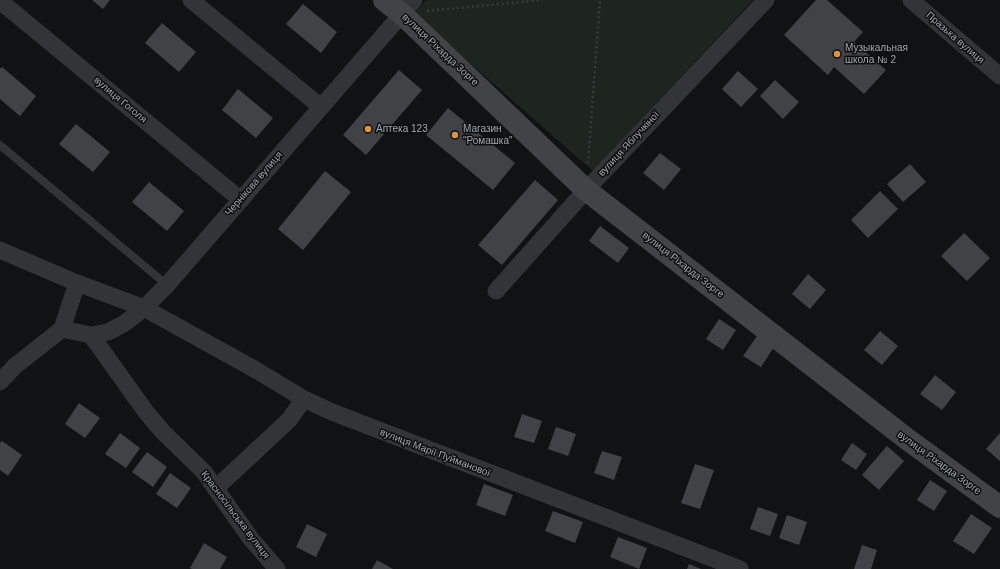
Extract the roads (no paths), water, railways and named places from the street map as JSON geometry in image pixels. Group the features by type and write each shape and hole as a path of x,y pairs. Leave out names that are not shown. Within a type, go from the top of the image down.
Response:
{"street":[{"path":"191,0 321,107"},
{"name":"вулиця Ріхарда Зорге","path":"384,0 408,7 586,190 907,440 1000,507"},
{"name":"вулиця Яблучкіної","path":"496,291 586,190 766,0"},
{"name":"Празька вулиця","path":"911,0 1000,76"},
{"name":"вулиця Гоголя","path":"0,1 241,200"},
{"name":"Чернікова вулиця","path":"91,335 108,332 125,323 144,308 241,200 408,7"},
{"path":"0,250 77,283 144,308"},
{"path":"0,382 15,366 62,329 77,283"},
{"name":"вулиця Марії Пуйманової","path":"144,308 256,370 304,399 332,412 383,433 740,569"},
{"path":"62,329 91,335"},
{"name":"Красносільська вулиця","path":"91,335 146,412 163,432 204,472 251,539 277,569"},
{"path":"216,488 289,420 304,399"}],"lane":[{"path":"0,145 167,284"}],"place":[{"name":"Музыкальная школа № 2","path":"837,54"},
{"name":"Аптека 123","path":"368,129"},
{"name":"Магазин \"Ромашка\"","path":"455,135"}]}
